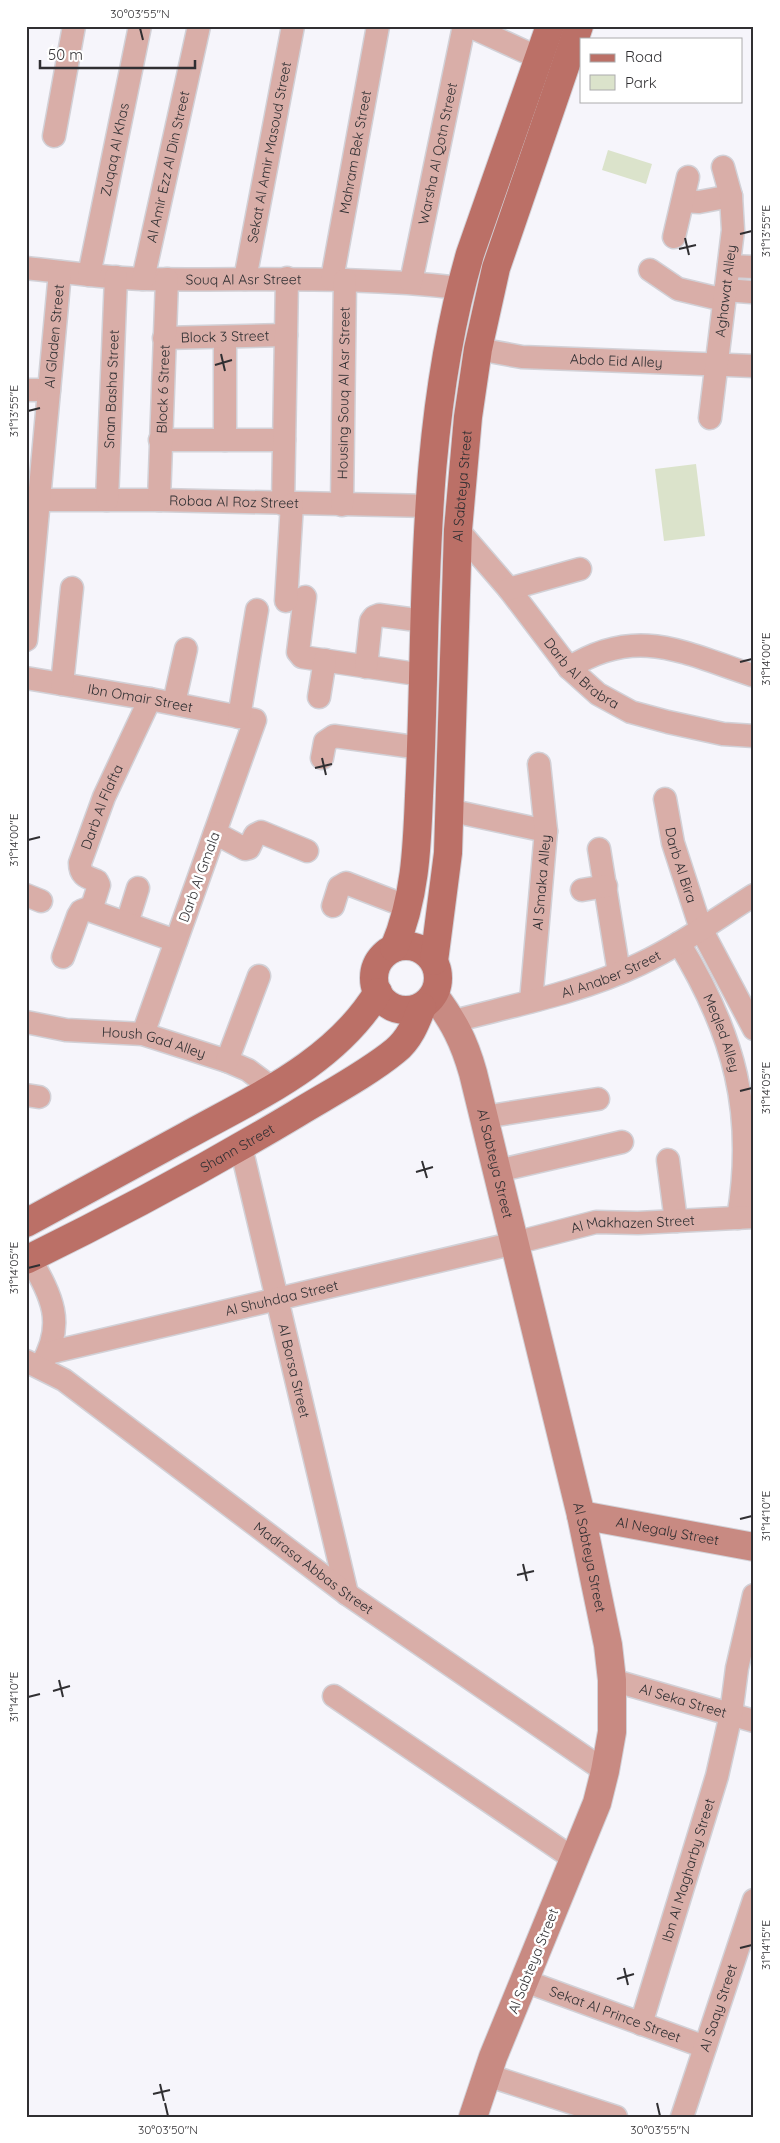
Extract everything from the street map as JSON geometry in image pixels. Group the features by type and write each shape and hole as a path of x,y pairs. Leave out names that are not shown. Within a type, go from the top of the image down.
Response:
{"main road":[{"path":"394,948 408,907 417,851 424,622 430,506 445,364 460,288 550,26"},
{"name":"Al Sabteya Street","path":"434,961 448,853 458,530 468,417 478,350 496,268 579,26"},
{"path":"412,946 428,954 434,961 439,978 428,1001 406,1010 396,1009 382,999 375,984 376,967 386,952 394,948 412,946"},
{"path":"26,1223 272,1088 316,1060 340,1041 368,1009 378,992"},
{"name":"Shann Street","path":"27,1258 241,1147 395,1051 415,1025 428,1001"}],"street":[{"path":"54,136 74,26"},
{"name":"Zuqaq Al Khas","path":"89,275 140,26"},
{"name":"Al Amir Ezz Al Din Street","path":"143,279 199,26"},
{"name":"Sekat Al Amir Masoud Street","path":"245,279 293,26"},
{"name":"Mahram Bek Street","path":"339,280 378,26"},
{"name":"Warsha Al Qotn Street","path":"412,282 464,26"},
{"path":"469,26 539,58"},
{"name":"Aghawat Alley","path":"710,418 733,230 731,196 723,167"},
{"path":"674,237 688,177"},
{"path":"683,201 707,201 731,196"},
{"path":"728,266 754,267"},
{"name":"Souq Al Asr Street","path":"26,268 116,278 287,278 412,282 460,288"},
{"path":"650,270 678,289 725,295 751,292"},
{"name":"Al Gladen Street","path":"26,640 30,554 39,500 60,272"},
{"name":"Snan Basha Street","path":"106,500 116,278"},
{"path":"287,278 284,440 298,652 302,657 423,675"},
{"name":"Block 6 Street","path":"159,500 167,279"},
{"name":"Housing Souq Al Asr Street","path":"339,280 342,505"},
{"name":"Block 3 Street","path":"164,338 286,335"},
{"path":"225,337 225,440"},
{"name":"Abdo Eid Alley","path":"478,350 522,357 754,366"},
{"path":"26,390 49,390"},
{"path":"160,440 284,440"},
{"name":"Robaa Al Roz Street","path":"39,500 159,500 430,506"},
{"name":"Darb Al Brabra","path":"458,530 509,589 569,668 598,694 631,712 723,734 749,734 754,736"},
{"path":"509,589 580,568"},
{"path":"62,684 72,588"},
{"name":"Darb Al Gmala","path":"142,1034 215,833 247,718 257,610"},
{"path":"366,666 370,621 374,617 379,615 424,622"},
{"path":"569,668 588,656 610,648 632,644 655,645 752,675"},
{"path":"174,703 186,649"},
{"path":"318,697 325,660"},
{"name":"Ibn Omair Street","path":"26,678 174,703 247,718"},
{"name":"Darb Al Flafta","path":"91,910 98,883 85,877 80,864 104,797 150,699"},
{"path":"322,758 325,742 334,736 421,748"},
{"name":"Al Smaka Alley","path":"532,1001 546,831 539,764"},
{"name":"Darb Al Bira","path":"665,799 673,843 701,929 754,1030"},
{"path":"448,810 546,831"},
{"path":"215,833 245,849 249,848 255,836 261,832 306,851"},
{"path":"599,850 619,974"},
{"path":"333,906 340,887 346,883 408,907"},
{"path":"582,890 606,886"},
{"path":"127,923 138,888"},
{"name":"Al Anaber Street","path":"454,1021 532,1001 619,974 679,943 754,894"},
{"path":"63,957 80,911 86,909 176,941"},
{"name":"Meqled Alley","path":"679,943 708,995 730,1051 745,1074 750,1138 744,1178 746,1217"},
{"path":"226,1061 259,976"},
{"name":"Al Sabteya Street","path":"428,1001 454,1021 465,1044 581,1516 608,1645 612,1680 612,1732 597,1803 486,2075 473,2117"},
{"name":"Housh Gad Alley","path":"26,1022 66,1030 142,1034 248,1070 272,1088"},
{"path":"730,1051 754,1030"},
{"path":"484,1117 598,1100"},
{"path":"497,1171 622,1142"},
{"name":"Al Borsa Street","path":"241,1147 347,1594"},
{"path":"668,1160 676,1221"},
{"name":"Al Makhazen Street","path":"515,1244 596,1222 676,1221 746,1217"},
{"name":"Al Shuhdaa Street","path":"38,1360 276,1300 515,1244"},
{"path":"27,1258 49,1293 55,1312 54,1333 38,1360"},
{"name":"Madrasa Abbas Street","path":"38,1360 347,1594 605,1771"},
{"name":"Al Negaly Street","path":"581,1516 754,1547"},
{"name":"Ibn Al Magharby Street","path":"641,2024 717,1776 731,1714 736,1668 754,1595"},
{"name":"Al Seka Street","path":"612,1680 754,1721"},
{"path":"334,1696 574,1859"},
{"name":"Al Saqy Street","path":"682,2117 754,1900"},
{"name":"Sekat Al Prince Street","path":"525,1981 705,2047"},
{"path":"486,2075 616,2117"}],"green space":[{"path":"608,150 652,164 646,184 602,170"},
{"path":"696,464 705,536 664,541 655,469"}]}
